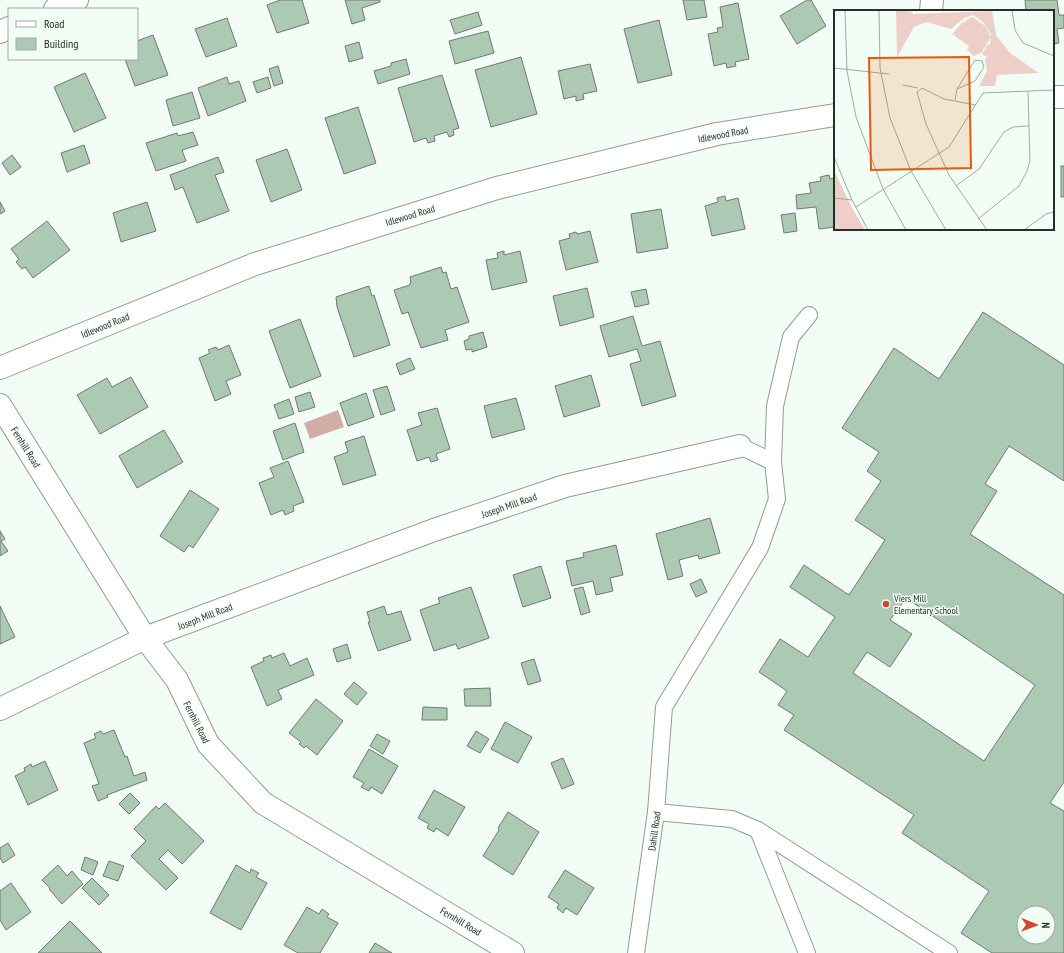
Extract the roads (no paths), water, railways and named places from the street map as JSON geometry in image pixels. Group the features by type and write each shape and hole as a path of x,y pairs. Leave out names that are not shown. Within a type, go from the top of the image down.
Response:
{"street":[{"path":"57,8 77,0"},
{"path":"931,10 932,0"},
{"name":"Idlewood Road","path":"0,368 255,264 497,188 717,134 834,115"},
{"name":"Fernhill Road","path":"0,405 145,638 177,680 208,744 263,803 513,953"},
{"name":"Joseph Mill Road","path":"0,708 145,638 434,530 565,486 740,446"}],"lane":[{"path":"773,462 775,406 791,337 809,315"},
{"name":"Joseph Mill Road","path":"740,446 773,462"},
{"name":"Dahill Road","path":"636,953 656,812 664,707 760,548 777,499 773,462"},
{"path":"656,812 732,819 758,830 949,953"},
{"path":"758,830 807,953"}],"place":[{"name":"Viers Mill Elementary School","path":"886,604"}]}
